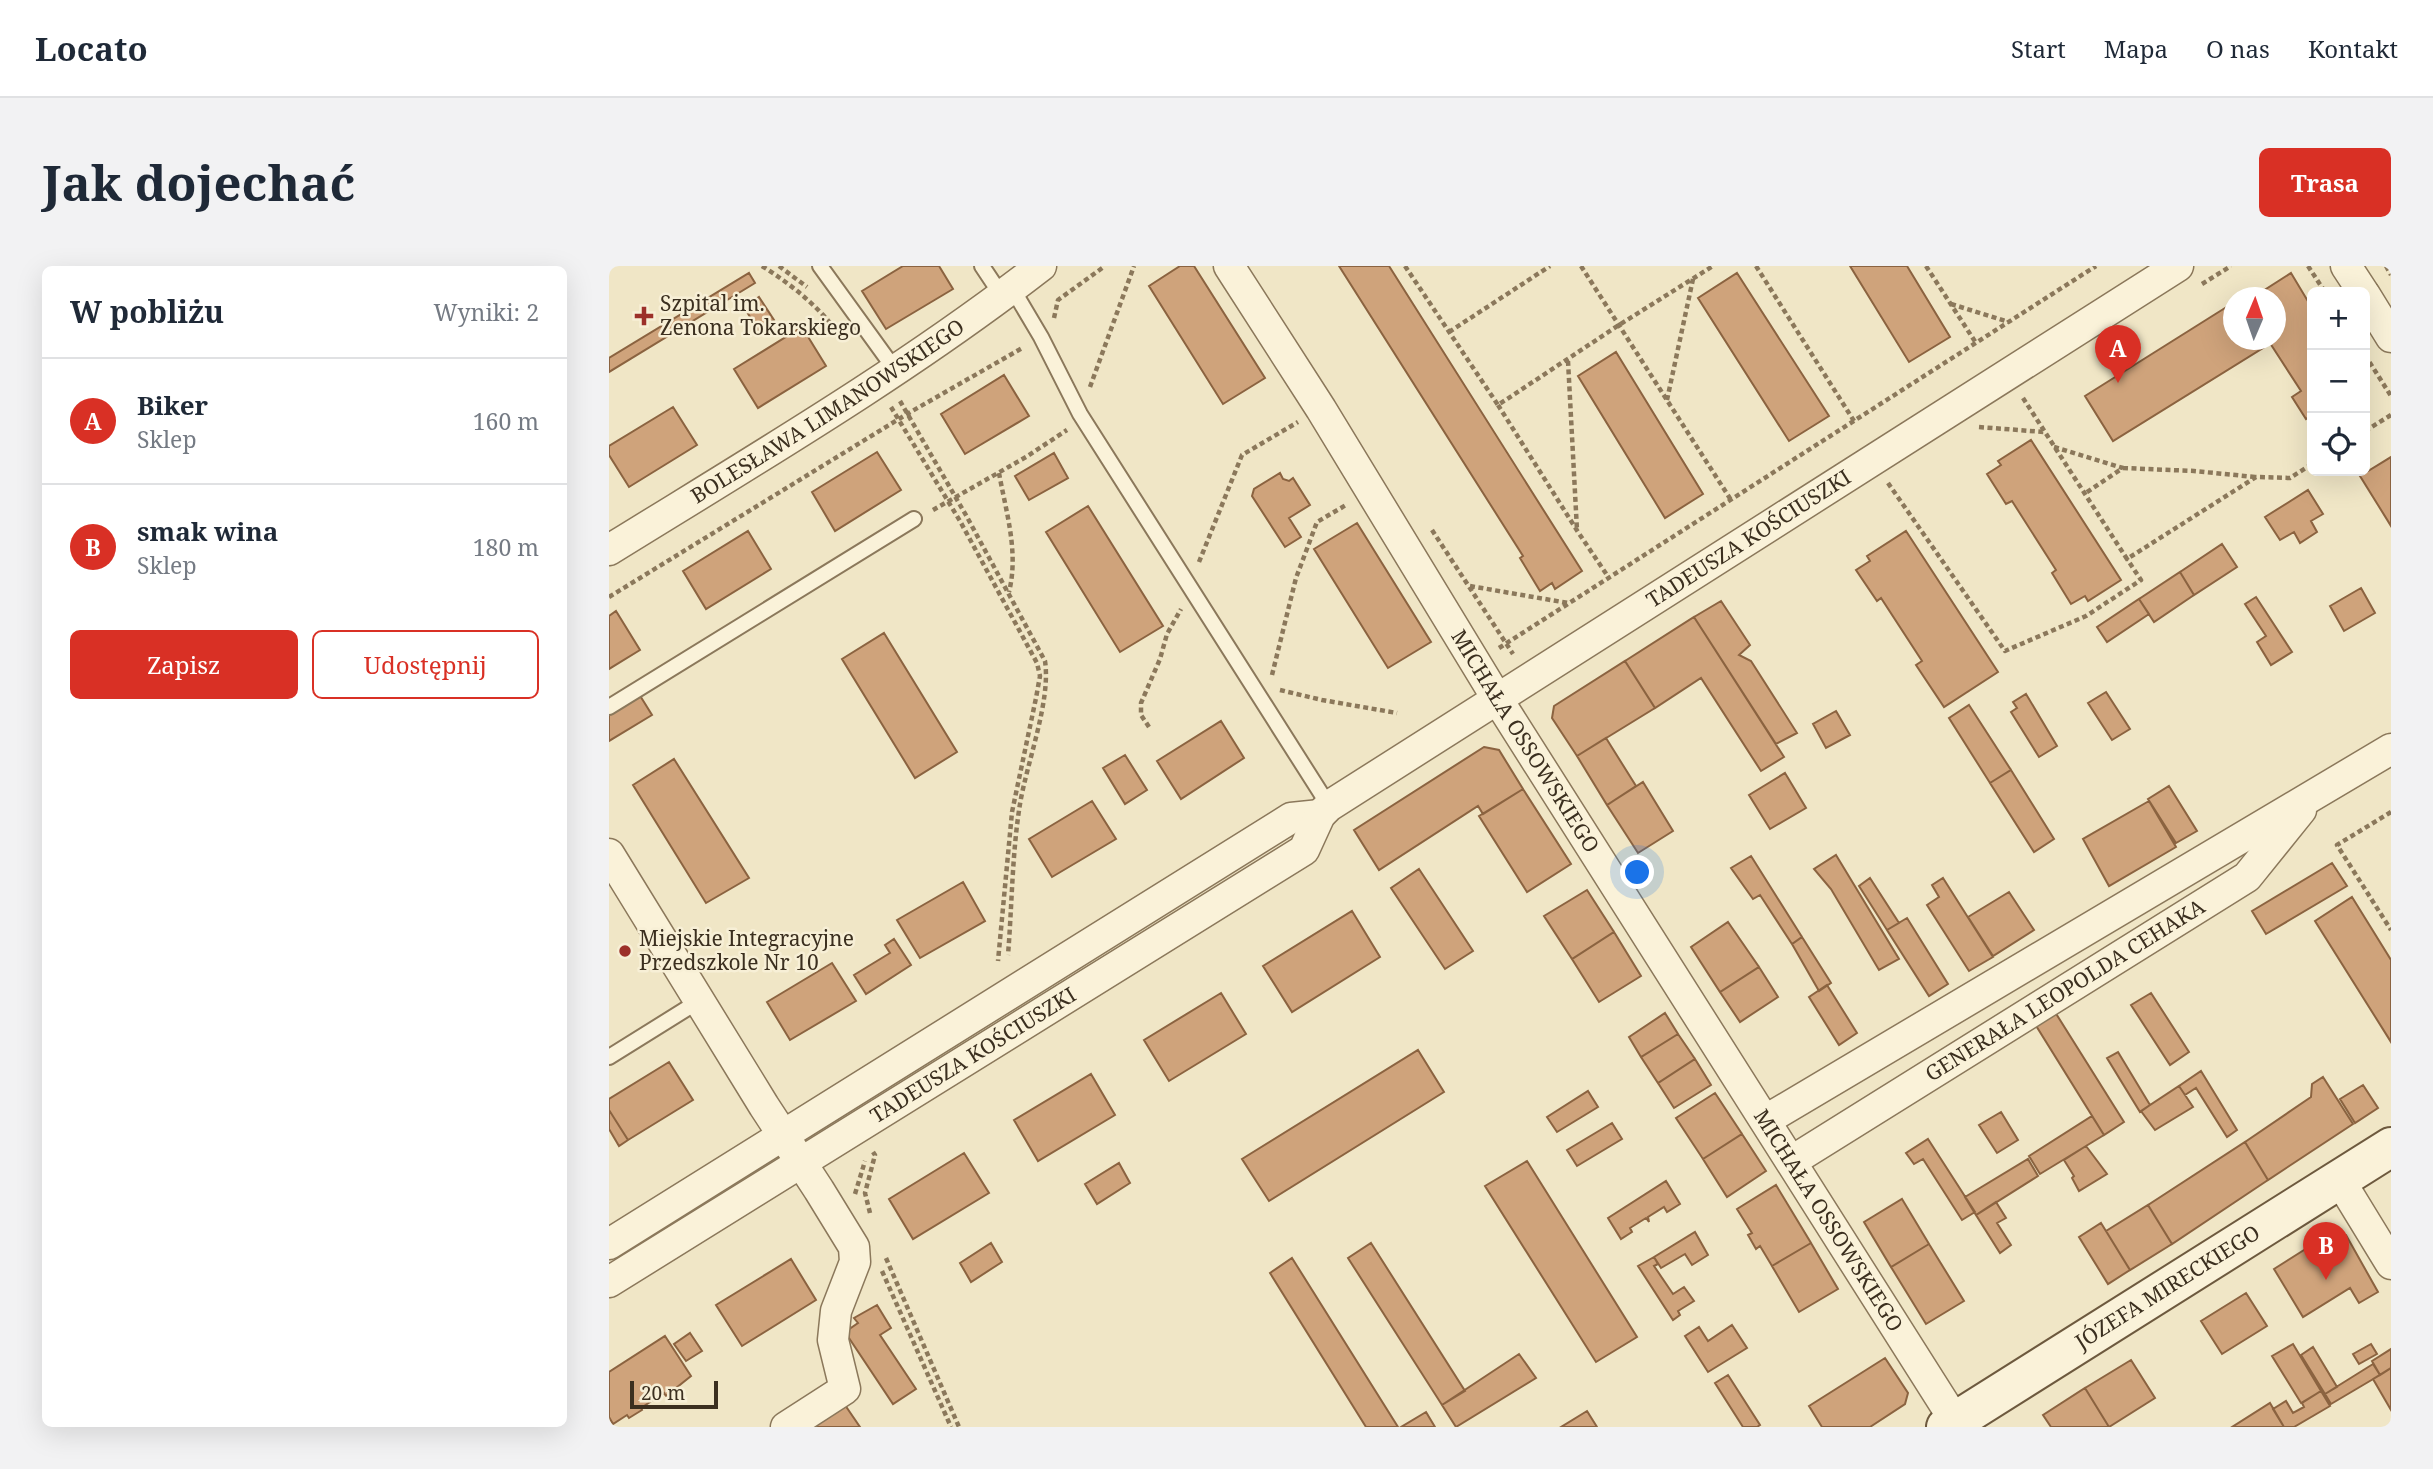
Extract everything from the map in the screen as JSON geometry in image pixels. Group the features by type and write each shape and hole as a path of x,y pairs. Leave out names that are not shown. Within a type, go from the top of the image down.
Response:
{"street":[{"name":"BOLESŁAWA LIMANOWSKIEGO","path":"609,550 887,378 1041,266"},
{"name":"MICHAŁA OSSOWSKIEGO","path":"1229,266 1321,409 1497,700 1792,1161 1954,1425"},
{"name":"TADEUSZA KOŚCIUSZKI","path":"609,1244 1291,818 1324,811 2178,266"},
{"path":"2346,266 2360,287"},
{"path":"2370,304 2391,337"},
{"name":"GENERAŁA LEOPOLDA CEHAKA","path":"1766,1120 2391,749"},
{"name":"GENERAŁA LEOPOLDA CEHAKA","path":"1792,1161 2247,877 2314,793"},
{"name":"TADEUSZA KOŚCIUSZKI","path":"609,1282 1304,850 1324,811"},
{"path":"609,854 782,1136 854,1247 855,1262 836,1311 833,1340 845,1389 786,1427"},
{"name":"JÓZEFA MIRECKIEGO","path":"1954,1425 2391,1147"},
{"path":"2339,1180 2391,1265"}],"lane":[{"path":"820,266 887,378"},
{"path":"982,266 1007,292 1041,337 1080,414 1190,586 1324,811"},
{"path":"609,707 914,519"},
{"path":"609,1057 699,1001"}],"path":[{"path":"762,266 814,305 846,343"},
{"path":"779,266 811,290"},
{"path":"1053,321 1058,300 1105,266"},
{"path":"914,519 982,483 1074,426 1134,266"},
{"path":"1405,266 1609,578"},
{"path":"1449,332 1550,266"},
{"path":"1581,266 1731,500"},
{"path":"1498,405 1713,266"},
{"path":"1756,266 1854,421"},
{"path":"1926,266 1976,343"},
{"path":"1506,644 2096,266"},
{"path":"2308,266 2322,287"},
{"path":"2386,266 2391,275"},
{"path":"1667,401 1693,279"},
{"path":"1951,304 2009,322"},
{"path":"609,597 898,419 1028,345"},
{"path":"1568,360 1578,532"},
{"path":"2370,363 2391,396"},
{"path":"887,378 1045,661 1047,675 1019,807 1008,955"},
{"path":"887,378 898,419 1031,650 1040,676 1012,812 998,961"},
{"path":"1887,482 2005,651 2086,616 2141,580 2022,398"},
{"path":"1149,727 1141,715 1141,703 1242,455 1321,409"},
{"path":"2370,428 2391,415"},
{"path":"1976,426 2045,432"},
{"path":"2054,447 2123,468 2290,478 2307,467"},
{"path":"2084,494 2123,468"},
{"path":"999,472 1011,532 1013,577 1009,593"},
{"path":"2127,559 2256,477"},
{"path":"1370,491 1317,522 1296,578 1269,687 1322,700 1397,713"},
{"path":"1468,586 1569,603"},
{"path":"2391,813 2337,845 2391,930"},
{"path":"871,1218 865,1193 875,1155"},
{"path":"855,1195 865,1161"},
{"path":"884,1254 960,1427"},
{"path":"881,1268 951,1427"}],"building":[{"path":"903,266 939,266 953,289 886,329 862,291"},
{"path":"1180,266 1194,266 1265,378 1223,404 1149,286"},
{"path":"1339,266 1389,266 1582,571 1555,589 1552,583 1540,591 1520,558 1523,556"},
{"path":"1850,266 1907,266 1950,337 1909,362"},
{"path":"749,273 755,283 609,372 609,358"},
{"path":"1737,273 1829,416 1789,441 1698,298"},
{"path":"2291,273 2307,300 2306,419 2292,397 2301,391 2274,350 2286,350 2286,287 2269,287"},
{"path":"759,297 774,320 758,330 744,307"},
{"path":"2223,309 2223,350 2260,350 2113,441 2085,396"},
{"path":"802,327 826,366 758,408 734,369"},
{"path":"1616,352 1703,494 1665,518 1578,376"},
{"path":"1004,375 1029,416 965,454 941,414"},
{"path":"673,407 697,445 629,487 609,455 609,446"},
{"path":"2031,440 2121,580 2088,601 2085,596 2071,604 2052,573 2056,570 2012,501 2006,504 1987,474 2001,465 1998,461"},
{"path":"877,452 901,490 835,531 812,492"},
{"path":"1054,453 1068,478 1029,500 1015,476"},
{"path":"2391,457 2391,526 2360,476 2370,476 2370,470"},
{"path":"1280,473 1283,479 1289,481 1293,478 1310,505 1289,518 1301,537 1285,547 1252,496 1254,489"},
{"path":"2308,490 2323,514 2311,521 2317,532 2300,543 2294,532 2280,540 2265,517"},
{"path":"1088,506 1163,626 1120,652 1046,532"},
{"path":"1357,523 1431,642 1388,668 1314,549"},
{"path":"748,531 771,569 706,609 683,571"},
{"path":"1906,531 1998,672 1944,707 1916,665 1922,661 1881,598 1877,601 1856,570 1870,561 1867,556"},
{"path":"2222,544 2237,567 2194,595 2180,572"},
{"path":"2180,572 2194,595 2154,622 2139,599"},
{"path":"2361,588 2375,613 2344,631 2330,606"},
{"path":"2256,597 2292,652 2271,665 2257,642 2266,636 2245,604"},
{"path":"2139,599 2149,614 2107,642 2097,627"},
{"path":"1721,601 1750,645 1739,655 1751,661 1797,733 1776,744 1694,617"},
{"path":"616,611 640,650 609,669 609,616"},
{"path":"1694,617 1784,757 1761,771 1701,678 1655,708 1625,661"},
{"path":"884,633 957,752 915,778 842,659"},
{"path":"1625,661 1655,708 1577,756 1552,718 1554,706"},
{"path":"2106,692 2130,729 2112,740 2088,703"},
{"path":"639,694 652,715 609,741 609,713"},
{"path":"2026,694 2057,746 2039,757 2011,712 2017,708 2013,702"},
{"path":"1969,705 2011,770 1990,783 1949,718"},
{"path":"1836,711 1850,735 1826,748 1813,724"},
{"path":"1221,721 1244,758 1181,799 1157,761"},
{"path":"1606,738 1636,786 1607,805 1577,756"},
{"path":"1484,747 1499,750 1523,789 1483,814 1478,806 1379,870 1354,830"},
{"path":"1125,755 1147,790 1125,804 1103,768"},
{"path":"674,759 749,878 706,903 633,785"},
{"path":"2011,770 2054,839 2034,852 1990,783"},
{"path":"1785,773 1806,808 1770,829 1749,795"},
{"path":"1643,782 1673,831 1638,853 1607,805"},
{"path":"2169,786 2197,831 2176,843 2148,799"},
{"path":"1523,789 1571,864 1527,892 1479,816"},
{"path":"1092,801 1116,839 1052,877 1029,839"},
{"path":"2149,801 2176,847 2109,886 2083,839"},
{"path":"1836,855 1899,959 1879,970 1831,889 1814,869"},
{"path":"1751,856 1802,937 1792,944 1760,895 1753,899 1731,868"},
{"path":"2332,863 2347,886 2266,934 2252,911"},
{"path":"1419,869 1473,951 1445,969 1391,888"},
{"path":"1870,878 1899,923 1887,930 1859,886"},
{"path":"1943,878 1993,957 1969,971 1927,905 1939,897 1932,885"},
{"path":"963,882 985,921 920,958 897,920"},
{"path":"1587,890 1614,932 1572,959 1544,916"},
{"path":"2009,892 2034,930 1993,956 1968,917"},
{"path":"2352,897 2391,960 2391,1042 2315,921"},
{"path":"1352,911 1380,957 1292,1012 1263,966"},
{"path":"1907,918 1948,984 1929,996 1887,930"},
{"path":"1728,922 1759,967 1720,992 1691,947"},
{"path":"1614,932 1641,976 1599,1002 1572,959"},
{"path":"1802,937 1831,983 1819,991 1792,944"},
{"path":"894,939 911,965 866,994 854,975 890,953 885,945"},
{"path":"832,963 856,1001 790,1040 767,1002"},
{"path":"1759,967 1778,997 1740,1022 1720,992"},
{"path":"1827,985 1857,1033 1839,1045 1809,997"},
{"path":"1221,993 1246,1034 1169,1081 1144,1040"},
{"path":"2151,993 2189,1052 2170,1065 2131,1005"},
{"path":"2055,1012 2124,1122 2104,1135 2035,1024"},
{"path":"1665,1013 1678,1034 1641,1057 1629,1037"},
{"path":"1678,1034 1695,1059 1658,1083 1641,1057"},
{"path":"1418,1050 1444,1092 1269,1201 1242,1159"},
{"path":"2118,1052 2150,1105 2140,1112 2107,1058"},
{"path":"1695,1059 1711,1085 1674,1108 1658,1083"},
{"path":"669,1062 693,1100 628,1140 609,1110 609,1099"},
{"path":"2201,1071 2237,1130 2227,1137 2196,1088 2185,1095 2179,1086"},
{"path":"1091,1074 1115,1115 1038,1161 1014,1120"},
{"path":"2323,1077 2353,1124 2268,1180 2245,1142 2311,1097 2312,1084"},
{"path":"2363,1085 2378,1108 2355,1123 2340,1099"},
{"path":"2179,1086 2193,1107 2155,1130 2141,1111"},
{"path":"1588,1091 1598,1107 1557,1132 1547,1117"},
{"path":"1715,1093 1742,1134 1703,1159 1676,1118"},
{"path":"609,1110 628,1140 619,1146 609,1129"},
{"path":"2001,1112 2018,1140 1997,1153 1979,1125"},
{"path":"2092,1116 2104,1135 2040,1174 2029,1156"},
{"path":"1612,1123 1622,1139 1577,1166 1567,1150"},
{"path":"1742,1134 1766,1171 1727,1197 1703,1159"},
{"path":"1928,1139 1975,1212 1962,1220 1923,1159 1914,1164 1906,1153"},
{"path":"2245,1142 2268,1180 2172,1244 2148,1205"},
{"path":"2086,1146 2107,1174 2079,1191 2064,1160"},
{"path":"964,1153 989,1193 913,1239 889,1199"},
{"path":"2028,1159 2038,1176 1976,1215 1965,1197"},
{"path":"1527,1161 1637,1337 1596,1362 1485,1186"},
{"path":"1119,1163 1130,1183 1097,1204 1085,1184"},
{"path":"1666,1181 1680,1204 1667,1212 1664,1207 1648,1217 1649,1222 1646,1218 1630,1228 1632,1232 1621,1239 1608,1218"},
{"path":"1776,1185 1811,1243 1772,1266 1760,1246 1756,1249 1748,1235 1752,1233 1737,1209"},
{"path":"1902,1199 1929,1244 1891,1267 1864,1222"},
{"path":"1996,1202 2006,1218 1997,1223 2011,1245 2000,1253 1976,1215"},
{"path":"2148,1205 2172,1244 2130,1270 2106,1231"},
{"path":"2101,1223 2130,1270 2108,1284 2079,1237"},
{"path":"2334,1231 2346,1235 2378,1292 2359,1303 2350,1288 2303,1317 2274,1269"},
{"path":"1695,1232 1708,1255 1692,1265 1685,1254 1661,1268 1654,1257"},
{"path":"991,1243 1002,1262 971,1282 960,1263"},
{"path":"1371,1243 1465,1391 1442,1405 1348,1258"},
{"path":"1811,1243 1838,1289 1799,1312 1772,1266"},
{"path":"1929,1244 1964,1301 1926,1324 1891,1267"},
{"path":"1654,1257 1658,1264 1654,1266 1673,1294 1684,1287 1694,1301 1678,1311 1680,1315 1673,1320 1638,1266"},
{"path":"1292,1258 1398,1427 1366,1427 1270,1273"},
{"path":"791,1259 816,1300 742,1346 716,1305"},
{"path":"2246,1293 2267,1326 2222,1354 2201,1321"},
{"path":"877,1305 891,1328 880,1335 916,1389 893,1404 845,1332 858,1323 854,1318"},
{"path":"1732,1325 1747,1348 1708,1372 1685,1336 1699,1327 1708,1341"},
{"path":"690,1333 702,1351 686,1361 674,1344"},
{"path":"665,1336 691,1376 666,1396 664,1393 629,1418 627,1415 613,1424 609,1417 609,1372"},
{"path":"2293,1344 2321,1391 2301,1403 2272,1356"},
{"path":"2371,1344 2377,1354 2359,1364 2353,1354"},
{"path":"2313,1347 2337,1387 2325,1394 2301,1355"},
{"path":"2391,1349 2391,1368 2380,1375 2372,1361"},
{"path":"1519,1354 1536,1378 1456,1427 1442,1405"},
{"path":"1885,1358 1908,1393 1905,1404 1870,1427 1822,1427 1809,1406"},
{"path":"2131,1360 2155,1398 2109,1427 2085,1388"},
{"path":"2373,1364 2380,1375 2331,1404 2325,1394"},
{"path":"2391,1368 2391,1410 2373,1379"},
{"path":"1728,1375 1760,1425 1757,1427 1743,1427 1715,1383"},
{"path":"2085,1388 2109,1427 2051,1427 2043,1415"},
{"path":"2321,1391 2330,1406 2294,1427 2284,1427 2273,1409 2286,1401 2293,1413 2304,1407 2302,1403"},
{"path":"2270,1403 2284,1427 2232,1427"},
{"path":"845,1405 860,1427 811,1427"},
{"path":"1587,1411 1597,1427 1561,1427"},
{"path":"1426,1412 1435,1427 1401,1427"}],"place":[{"name":"Szpital im. Zenona Tokarskiego","path":"644,316"},
{"name":"Biker","path":"2118,383"},
{"name":"Miejskie Integracyjne Przedszkole Nr 10","path":"625,951"},
{"name":"smak wina","path":"2326,1280"}]}
